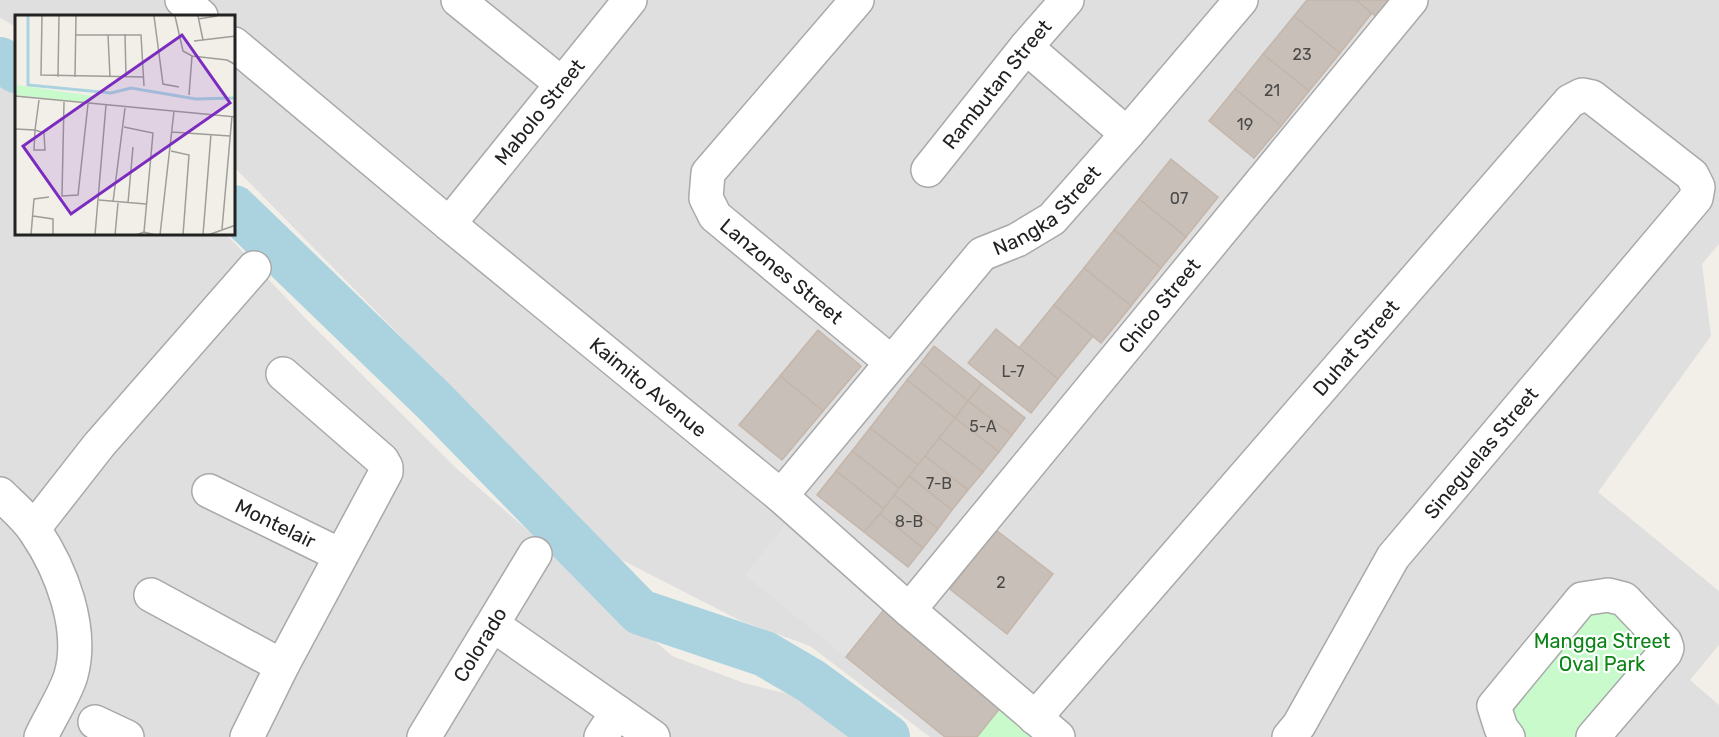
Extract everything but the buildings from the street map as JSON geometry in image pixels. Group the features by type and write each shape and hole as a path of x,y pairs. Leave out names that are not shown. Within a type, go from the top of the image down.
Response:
{"street":[{"path":"182,0 200,15"},
{"path":"458,0 562,84"},
{"name":"Mabolo Street","path":"449,224 630,0"},
{"name":"Lanzones Street","path":"857,0 708,173 706,198 716,216 891,362"},
{"name":"Rambutan Street","path":"928,170 1026,47 1067,0"},
{"name":"Nangka Street","path":"781,496 982,254 1017,240 1052,219 1241,0"},
{"name":"Chico Street","path":"909,610 1411,0"},
{"name":"Kaimito Avenue","path":"236,46 781,496 909,610 1046,727"},
{"path":"1026,47 1127,134"},
{"name":"Duhat Street","path":"1046,727 1570,101 1582,95 1592,97 1692,176 1698,187"},
{"name":"Sineguelas Street","path":"1289,737 1299,725 1393,557 1696,198 1698,187"},
{"path":"34,528 99,445 254,268"},
{"path":"247,737 340,555 386,472 386,466 382,460 283,374"},
{"name":"Montelair","path":"208,491 340,555"},
{"path":"0,494 34,528 52,560 72,614 75,642 71,675 41,737"},
{"name":"Colorado","path":"424,737 536,554"},
{"path":"151,595 282,666"},
{"path":"1508,737 1501,728 1494,706 1582,599 1608,595 1624,599 1665,642 1667,648 1593,737"},
{"path":"493,625 609,725 653,737"},
{"path":"95,722 127,737"}],"shaded area":[{"path":"0,0 1719,0 1719,244 1702,264 1711,336 1598,492 1719,591 1719,645 1690,680 1719,705 1719,737 930,737 810,646 741,621 620,559 236,169 236,15 15,15 15,26 0,18"},
{"path":"0,82 15,91 15,236 228,236 305,318 456,468 672,656 744,683 808,699 859,737 0,737"},
{"path":"785,525 886,607 846,657 745,575"}],"green space":[{"name":"Mangga Street Oval Park","path":"1586,604 1625,605 1656,656 1586,737 1517,737 1502,705"},
{"path":"1004,703 1043,737 977,737"}],"waterway":[{"path":"0,60 15,69"},
{"path":"236,210 435,402 640,612 765,654 811,681 887,737"}]}
